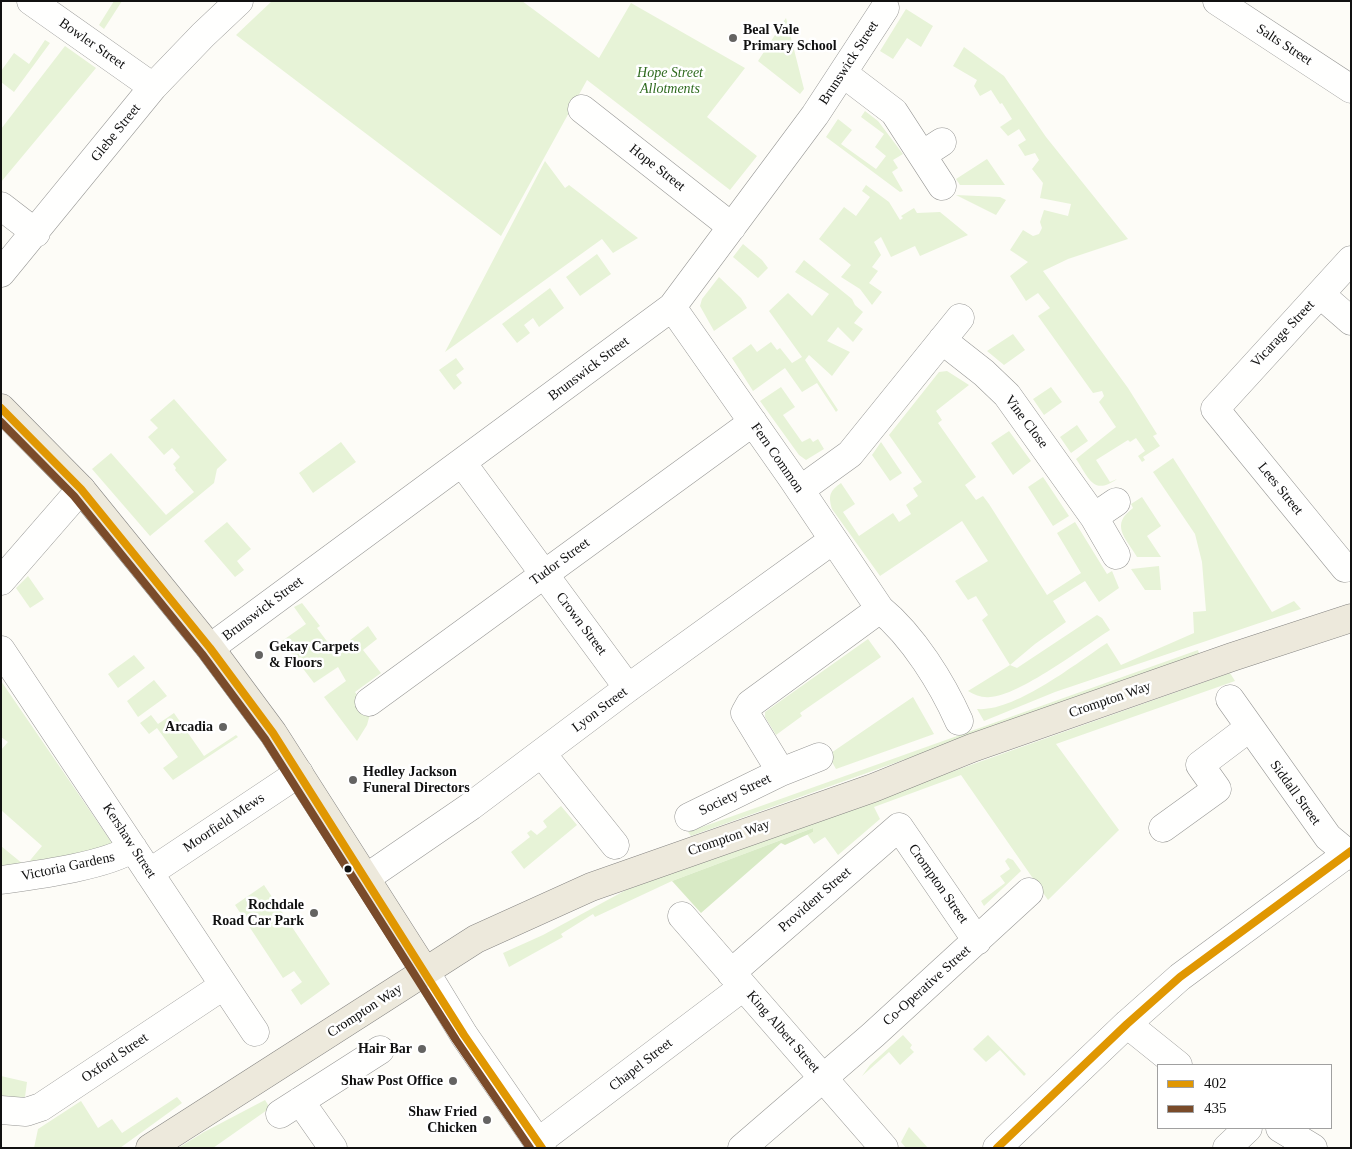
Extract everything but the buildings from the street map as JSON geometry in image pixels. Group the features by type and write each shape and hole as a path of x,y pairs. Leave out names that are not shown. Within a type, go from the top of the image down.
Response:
{"main road":[{"path":"1,408 81,489 210,648 273,733 425,971"},
{"name":"Crompton Way","path":"150,1148 476,939 591,887 873,788 972,748 1351,618"}],"street":[{"name":"Bowler Street","path":"31,1 153,88"},
{"name":"Glebe Street","path":"1,273 36,233 153,88 203,35 239,1"},
{"name":"Salts Street","path":"1217,1 1351,89"},
{"name":"Brunswick Street","path":"210,648 463,464 672,308 844,74 885,8"},
{"path":"844,74 894,112 932,148 942,186"},
{"name":"Hope Street","path":"582,109 732,227"},
{"path":"1,206 36,233"},
{"name":"Vicarage Street","path":"1215,409 1351,260"},
{"path":"1320,294 1351,322"},
{"name":"Fern Common","path":"672,308 800,490 880,609 900,626 950,702 959,722"},
{"path":"800,490 850,454 960,318"},
{"name":"Vine Close","path":"942,340 984,373 1007,395 1094,517 1116,554"},
{"name":"Lees Street","path":"1215,409 1345,568"},
{"name":"Tudor Street","path":"369,702 753,422"},
{"name":"Crown Street","path":"463,464 628,688"},
{"path":"1,581 81,489"},
{"path":"1094,517 1116,502"},
{"name":"Lyon Street","path":"366,878 471,806 628,688 832,540"},
{"name":"Society Street","path":"781,772 745,712 750,704 880,609"},
{"name":"Kershaw Street","path":"1,650 255,1032"},
{"name":"Siddall Street","path":"1230,699 1328,837 1349,854"},
{"path":"1163,828 1217,789 1200,765 1249,728"},
{"path":"542,754 615,846"},
{"name":"Society Street","path":"689,817 781,772 819,757"},
{"name":"Moorfield Mews","path":"149,873 299,773"},
{"name":"Crompton Street","path":"899,827 977,941"},
{"name":"Provident Street","path":"737,980 899,827"},
{"name":"Victoria Gardens","path":"1,880 93,863 122,855 134,848"},
{"path":"997,1148 1127,1024 1180,977 1349,854"},
{"name":"Co-Operative Street","path":"742,1148 824,1079 1029,892"},
{"name":"King Albert Street","path":"682,916 884,1148"},
{"path":"425,971 464,1035 540,1145"},
{"name":"Chapel Street","path":"540,1145 737,980"},
{"name":"Oxford Street","path":"1,1110 26,1112 41,1107 223,986"},
{"path":"1127,1024 1177,1064"},
{"path":"333,1148 290,1108 380,1050"},
{"path":"1227,1148 1247,1129"},
{"path":"1282,1129 1313,1148"}],"green space":[{"path":"114,1 122,1 104,29 99,25"},
{"name":"Hope Street Allotments","path":"272,1 522,1 599,58 631,3 745,68 707,117 757,156 730,190 587,80 501,236 236,35"},
{"path":"906,9 933,26 921,47 907,38 893,59 880,51"},
{"path":"786,18 804,89 800,94 758,61"},
{"path":"45,40 50,43 14,92 1,82 1,71 14,53 29,64"},
{"path":"65,46 96,68 1,182 1,129"},
{"path":"964,47 1004,76 1046,137 1128,239 1068,259 1043,271 1128,388 1157,434 1153,436 1160,446 1143,457 1145,460 1142,462 1138,456 1145,451 1136,438 1130,442 1128,440 1096,460 1110,482 1117,479 1109,484 1102,486 1092,482 1076,459 1116,427 1099,402 1104,396 1102,391 1093,393 1038,316 1050,308 1038,293 1026,301 1010,276 1028,262 1010,250 1023,230 1033,236 1039,234 1042,228 1040,222 1044,210 1068,216 1071,204 1040,198 1043,183 1032,169 1039,160 1035,153 1025,156 1018,145 1026,140 1019,129 1008,136 1000,127 1012,119 991,90 980,96 974,86 977,80 953,66"},
{"path":"865,111 878,121 903,154 893,160 898,168 892,172 903,191 900,192 826,137 838,119 852,130 841,144 876,169 886,156 875,147 884,134 861,117"},
{"path":"987,159 1005,185 960,185 956,179"},
{"path":"545,161 565,188 569,185 638,238 613,253 602,239 445,352"},
{"path":"866,185 889,202 900,220 903,218 901,216 914,208 917,213 940,212 968,235 920,256 915,246 891,257 881,237 874,242 881,255 872,267 878,271 869,283 882,292 872,305 860,289 841,277 851,265 819,239 844,207 856,216 870,197 862,191"},
{"path":"956,195 1000,197 1006,200 996,215"},
{"path":"743,244 762,260 768,268 758,278 733,257"},
{"path":"597,254 611,274 580,296 566,277"},
{"path":"804,260 852,299 855,305 863,312 854,323 863,329 853,342 838,327 827,341 850,352 832,376 809,355 805,360 838,410 836,412 817,383 802,392 785,368 753,391 732,358 751,344 757,352 771,342 777,350 780,348 792,363 802,357 769,311 788,293 812,316 829,294 795,272"},
{"path":"719,277 741,298 747,308 714,331 700,306 702,299"},
{"path":"550,288 564,308 539,327 533,318 524,325 530,333 517,343 502,324"},
{"path":"1013,334 1025,350 1004,365 987,351"},
{"path":"456,358 464,369 456,375 462,383 454,390 439,370"},
{"path":"947,371 969,385 936,411 942,420 938,423 976,477 965,485 976,500 983,496 989,504 1047,595 1081,573 1057,533 1075,522 1107,574 1112,571 1119,588 1099,602 1085,581 1053,601 1066,622 1010,665 982,620 988,615 976,596 968,600 955,581 988,561 962,521 880,576 832,509 831,494 834,488 841,483 855,504 843,512 859,536 893,513 899,522 911,514 906,505 918,496 913,488 922,482 889,435 939,372"},
{"path":"781,387 795,407 783,415 802,442 810,438 813,442 818,439 824,449 806,460 799,455 760,401"},
{"path":"1051,387 1062,402 1044,415 1033,399"},
{"path":"174,399 227,460 217,469 214,483 150,536 92,469 111,453 166,515 194,492 175,470 176,468 173,464 180,457 172,448 164,455 148,437 158,428 150,420"},
{"path":"1077,425 1088,441 1071,453 1060,437"},
{"path":"1009,431 1031,461 1013,475 991,443"},
{"path":"341,442 356,462 313,493 299,473"},
{"path":"881,442 902,473 890,481 872,455"},
{"path":"1173,458 1272,612 1294,601 1301,609 1055,692 984,721 977,709 992,708 1026,695 1062,674 1107,643 1121,665 1194,633 1193,612 1206,611 1202,562 1195,534 1153,472"},
{"path":"1043,477 1069,516 1053,526 1028,487"},
{"path":"1142,497 1161,526 1147,536 1161,557 1137,557 1122,531 1122,520 1133,508 1131,504"},
{"path":"227,522 251,549 237,561 244,570 235,577 204,541"},
{"path":"1159,566 1161,590 1145,590 1131,569"},
{"path":"28,576 44,599 30,608 16,588"},
{"path":"302,603 320,626 317,628 335,652 368,626 377,639 363,650 381,673 355,692 370,714 367,725 357,741 324,697 346,681 338,667 314,683 282,641 306,624 294,607"},
{"path":"1097,615 1102,618 1110,630 1051,670 1002,695 987,697 968,691 1010,665 1017,668"},
{"path":"868,639 881,657 800,713 802,716 776,735 765,717 765,712"},
{"path":"1198,650 1199,654 691,836 688,832"},
{"path":"134,655 145,668 118,688 108,674"},
{"path":"1230,673 1235,681 1056,744 1119,830 1048,900 961,775 874,807 880,819 838,855 825,837 814,844 807,834 813,832 813,828 672,881 595,917 593,914 561,934 563,937 509,967 503,953 543,935 626,890 748,844"},
{"path":"154,680 167,696 138,717 127,701"},
{"path":"1,681 112,843 107,850 27,864 42,846 1,810 1,750 8,742 1,737"},
{"path":"913,697 934,734 836,769 828,755"},
{"path":"174,713 204,756 236,735 238,737 173,780 163,768 178,757 157,728 149,734 140,723 151,715 158,724"},
{"path":"561,806 577,825 524,869 511,852 530,837 527,833 531,830 537,835 547,827 543,821"},
{"path":"813,828 813,832 785,845 781,843 701,913 672,881"},
{"path":"1,846 23,864 1,868"},
{"path":"1008,858 1013,860 1021,871 984,906 981,901 1005,883 1000,876 1010,869 1005,861"},
{"path":"264,885 330,984 301,1005 291,990 302,982 294,971 283,978 235,905"},
{"path":"903,1035 912,1045 910,1048 914,1052 900,1065 889,1052 862,1076 870,1065"},
{"path":"988,1035 1026,1074 1024,1076 1000,1050 986,1062 973,1049"},
{"path":"1,1076 27,1082 25,1097 20,1099 1,1095"},
{"path":"177,1097 182,1103 120,1148 34,1148 38,1129 81,1101 98,1128 112,1119 122,1133"},
{"path":"265,1100 270,1108 213,1148 178,1148 204,1132"},
{"path":"909,1127 928,1148 906,1148 901,1142"}],"transit line":[{"name":"402","path":"1,408 81,489 210,648 273,733 464,1035 542,1148"},
{"name":"435","path":"1,422 74,496 202,654 265,739 456,1040 530,1148"},
{"name":"402","path":"997,1148 1127,1024 1180,977 1351,851"}],"place":[{"name":"Beal Vale Primary School","path":"733,38"},
{"name":"Gekay Carpets & Floors","path":"259,655"},
{"name":"Arcadia","path":"223,727"},
{"name":"Hedley Jackson Funeral Directors","path":"353,780"},
{"name":"Rochdale Road Car Park","path":"314,913"},
{"name":"Hair Bar","path":"422,1049"},
{"name":"Shaw Post Office","path":"453,1081"},
{"name":"Shaw Fried Chicken","path":"487,1120"}]}
